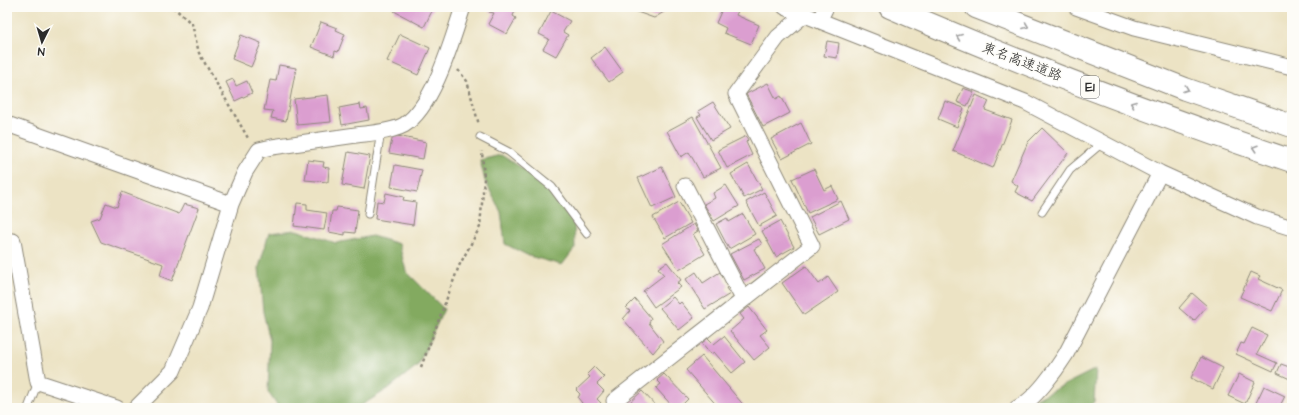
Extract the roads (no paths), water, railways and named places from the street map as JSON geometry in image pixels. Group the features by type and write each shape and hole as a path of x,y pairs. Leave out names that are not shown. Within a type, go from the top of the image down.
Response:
{"highway":[{"name":"東名高速道路","path":"890,7 956,36 1139,107 1292,161"},
{"name":"E1","path":"976,7 1185,89 1292,126"}],"street":[{"path":"136,408 173,371 200,308 231,204 245,172 259,150 381,131 403,125 418,113 447,56 463,7"},
{"path":"785,7 1025,102 1160,174 1257,217 1292,228"},
{"path":"1076,7 1134,28 1292,67"},
{"path":"620,408 614,401 812,246 736,94 778,37 804,15"},
{"path":"7,124 231,204"},
{"path":"1017,408 1024,405 1057,368 1066,354 1160,174"},
{"path":"685,186 743,299"},
{"path":"7,240 13,240 38,382 117,408"}],"lane":[{"path":"368,214 381,131"},
{"path":"480,137 509,152 552,187 587,234"},
{"path":"1042,212 1070,170 1102,143"},
{"path":"28,408 38,382"}]}
